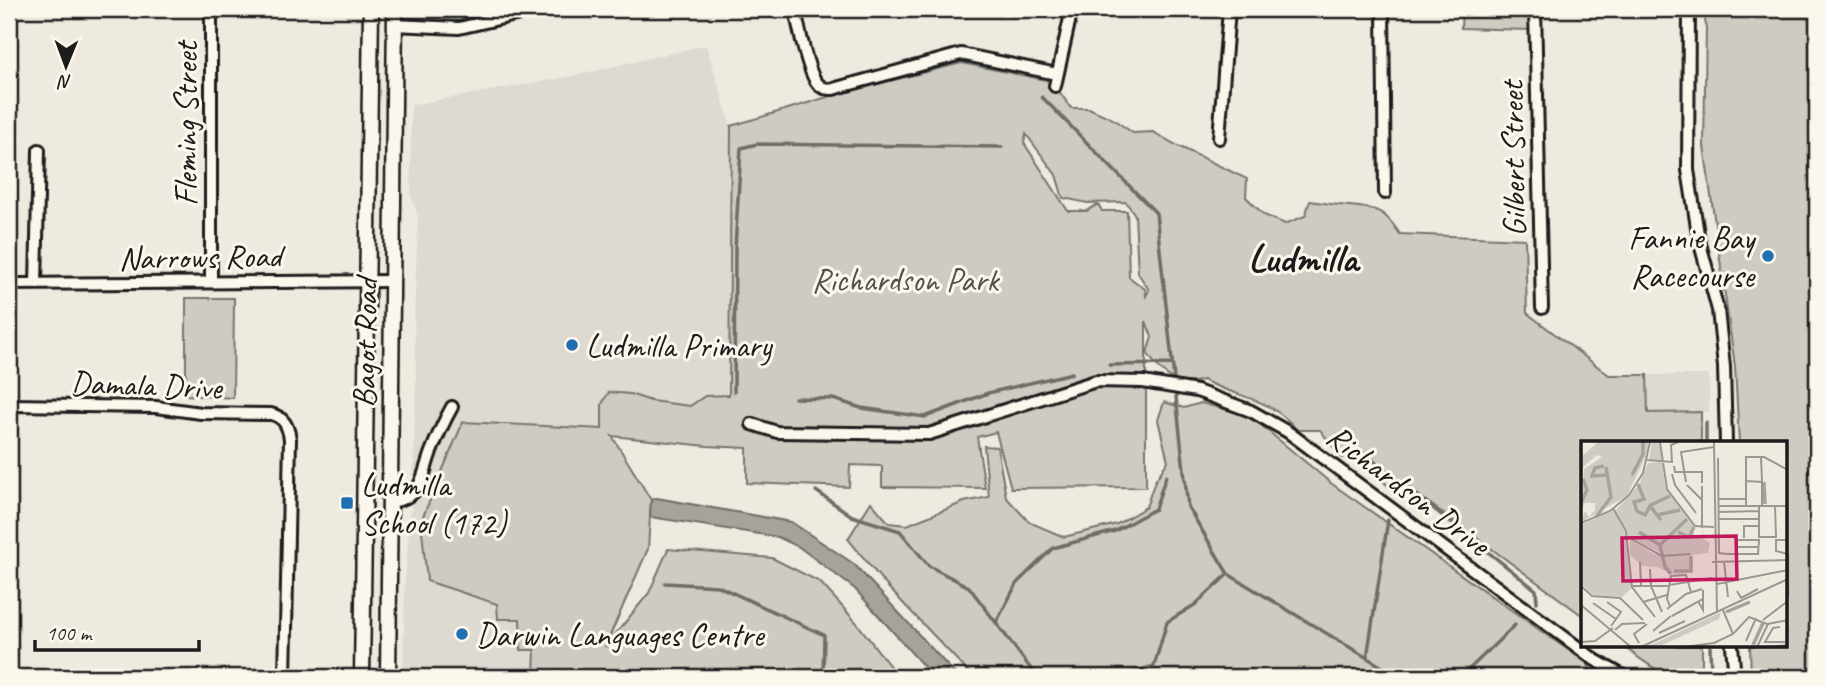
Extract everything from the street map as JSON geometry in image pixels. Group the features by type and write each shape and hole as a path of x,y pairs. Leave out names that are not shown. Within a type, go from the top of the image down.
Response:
{"main road":[{"name":"Bagot Road","path":"388,677 394,9"},
{"name":"Bagot Road","path":"362,677 370,10"}],"street":[{"name":"Fleming Street","path":"211,9 211,282"},
{"path":"394,26 458,28 542,9"},
{"path":"794,9 812,76 820,86 834,89 961,54 1056,80 1072,9"},
{"path":"1219,138 1229,9"},
{"path":"1383,9 1385,193"},
{"name":"Gilbert Street","path":"1535,9 1542,308"},
{"path":"1689,9 1688,170 1699,240 1718,310 1724,367 1726,441"},
{"path":"36,284 39,150"},
{"name":"Narrows Road","path":"9,284 393,281"},
{"name":"Richardson Drive","path":"752,424 777,432 929,434 1096,381 1143,382 1197,391 1251,411 1288,432 1587,654 1625,677"},
{"name":"Damala Drive","path":"9,405 156,407 201,413 271,414 281,418 288,429 290,439 285,677"},
{"path":"390,502 403,500 423,482 430,454 452,407"},
{"path":"1732,648 1735,677"}],"shaded area":[{"name":"Ludmilla Primary","path":"706,45 731,126 729,395 705,396 690,406 651,401 630,394 602,428 651,500 648,549 603,650 535,649 534,677 403,677 405,577 413,483 416,377 414,320 418,217 411,195 411,105 572,76"},
{"path":"1647,375 1709,375 1709,412 1648,413"},
{"path":"657,498 791,522 854,564 958,677 933,677 855,589 799,547 778,537 650,517 651,500"}],"green space":[{"path":"1462,9 1530,9 1530,30 1461,28"},
{"name":"Fannie Bay Racecourse","path":"1704,9 1817,9 1817,677 1751,677 1750,648 1787,648 1787,441 1739,441 1735,366 1704,146"},
{"name":"Richardson Park","path":"962,63 1046,80 1056,87 1071,108 1089,108 1113,119 1133,133 1153,132 1247,179 1246,197 1264,215 1285,224 1305,216 1310,201 1379,211 1400,234 1525,239 1527,313 1609,375 1647,375 1648,413 1701,412 1701,441 1581,441 1581,615 1414,492 1400,496 1371,471 1359,452 1342,458 1320,430 1297,430 1287,419 1265,404 1203,380 1177,381 1164,373 1147,353 1152,337 1146,321 1146,487 1011,488 996,432 977,437 985,488 882,487 882,466 850,465 849,487 747,483 747,448 612,436 651,500 648,549 605,647 649,593 668,549 772,558 820,582 856,622 898,677 534,677 535,650 521,650 520,619 498,619 497,604 427,581 421,521 463,422 602,429 602,404 609,392 690,406 705,396 729,395 731,126 841,93","holes":["1026,134 1056,175 1063,198 1088,203 1126,202 1135,215 1138,273 1149,290 1146,296 1145,289 1129,277 1127,211 1102,211 1098,204 1087,211 1068,211 1024,143"]},
{"path":"186,298 234,298 233,398 186,395"},
{"path":"1164,402 1184,408 1201,403 1250,416 1332,484 1588,664 1588,677 973,677 886,585 848,539 871,502 889,523 907,525 964,502 989,497 984,446 997,447 1006,497 1029,522 1064,537 1117,524 1146,507 1155,481 1168,461 1158,420"},
{"path":"1626,648 1702,648 1702,677 1667,674"}],"waterway":[{"path":"1042,97 1156,213 1188,507 1228,574 1399,677"},
{"path":"734,392 735,249 741,148 757,144 1002,147"},
{"path":"1109,365 1172,364"},
{"path":"795,398 833,399 861,408 925,417 988,393 1072,373"},
{"path":"1706,423 1706,441"},
{"path":"1365,454 1536,590 1537,602"},
{"path":"997,621 1017,583 1053,548 1115,531 1155,509 1166,476"},
{"path":"816,491 852,516 900,531 929,566 969,587 1037,677"},
{"path":"1367,658 1388,520"},
{"path":"1118,677 1154,666 1167,622 1196,604 1228,574"},
{"path":"665,583 718,586 824,635 823,677"},
{"path":"1461,677 1515,625"},
{"path":"1710,648 1711,677"}],"place":[{"name":"Fannie Bay Racecourse","path":"1768,256"},
{"name":"Ludmilla Primary","path":"572,345"},
{"name":"Ludmilla School (172)","path":"347,503"},
{"name":"Darwin Languages Centre","path":"462,634"}],"district":[{"name":"Ludmilla","path":"1303,257"}]}
